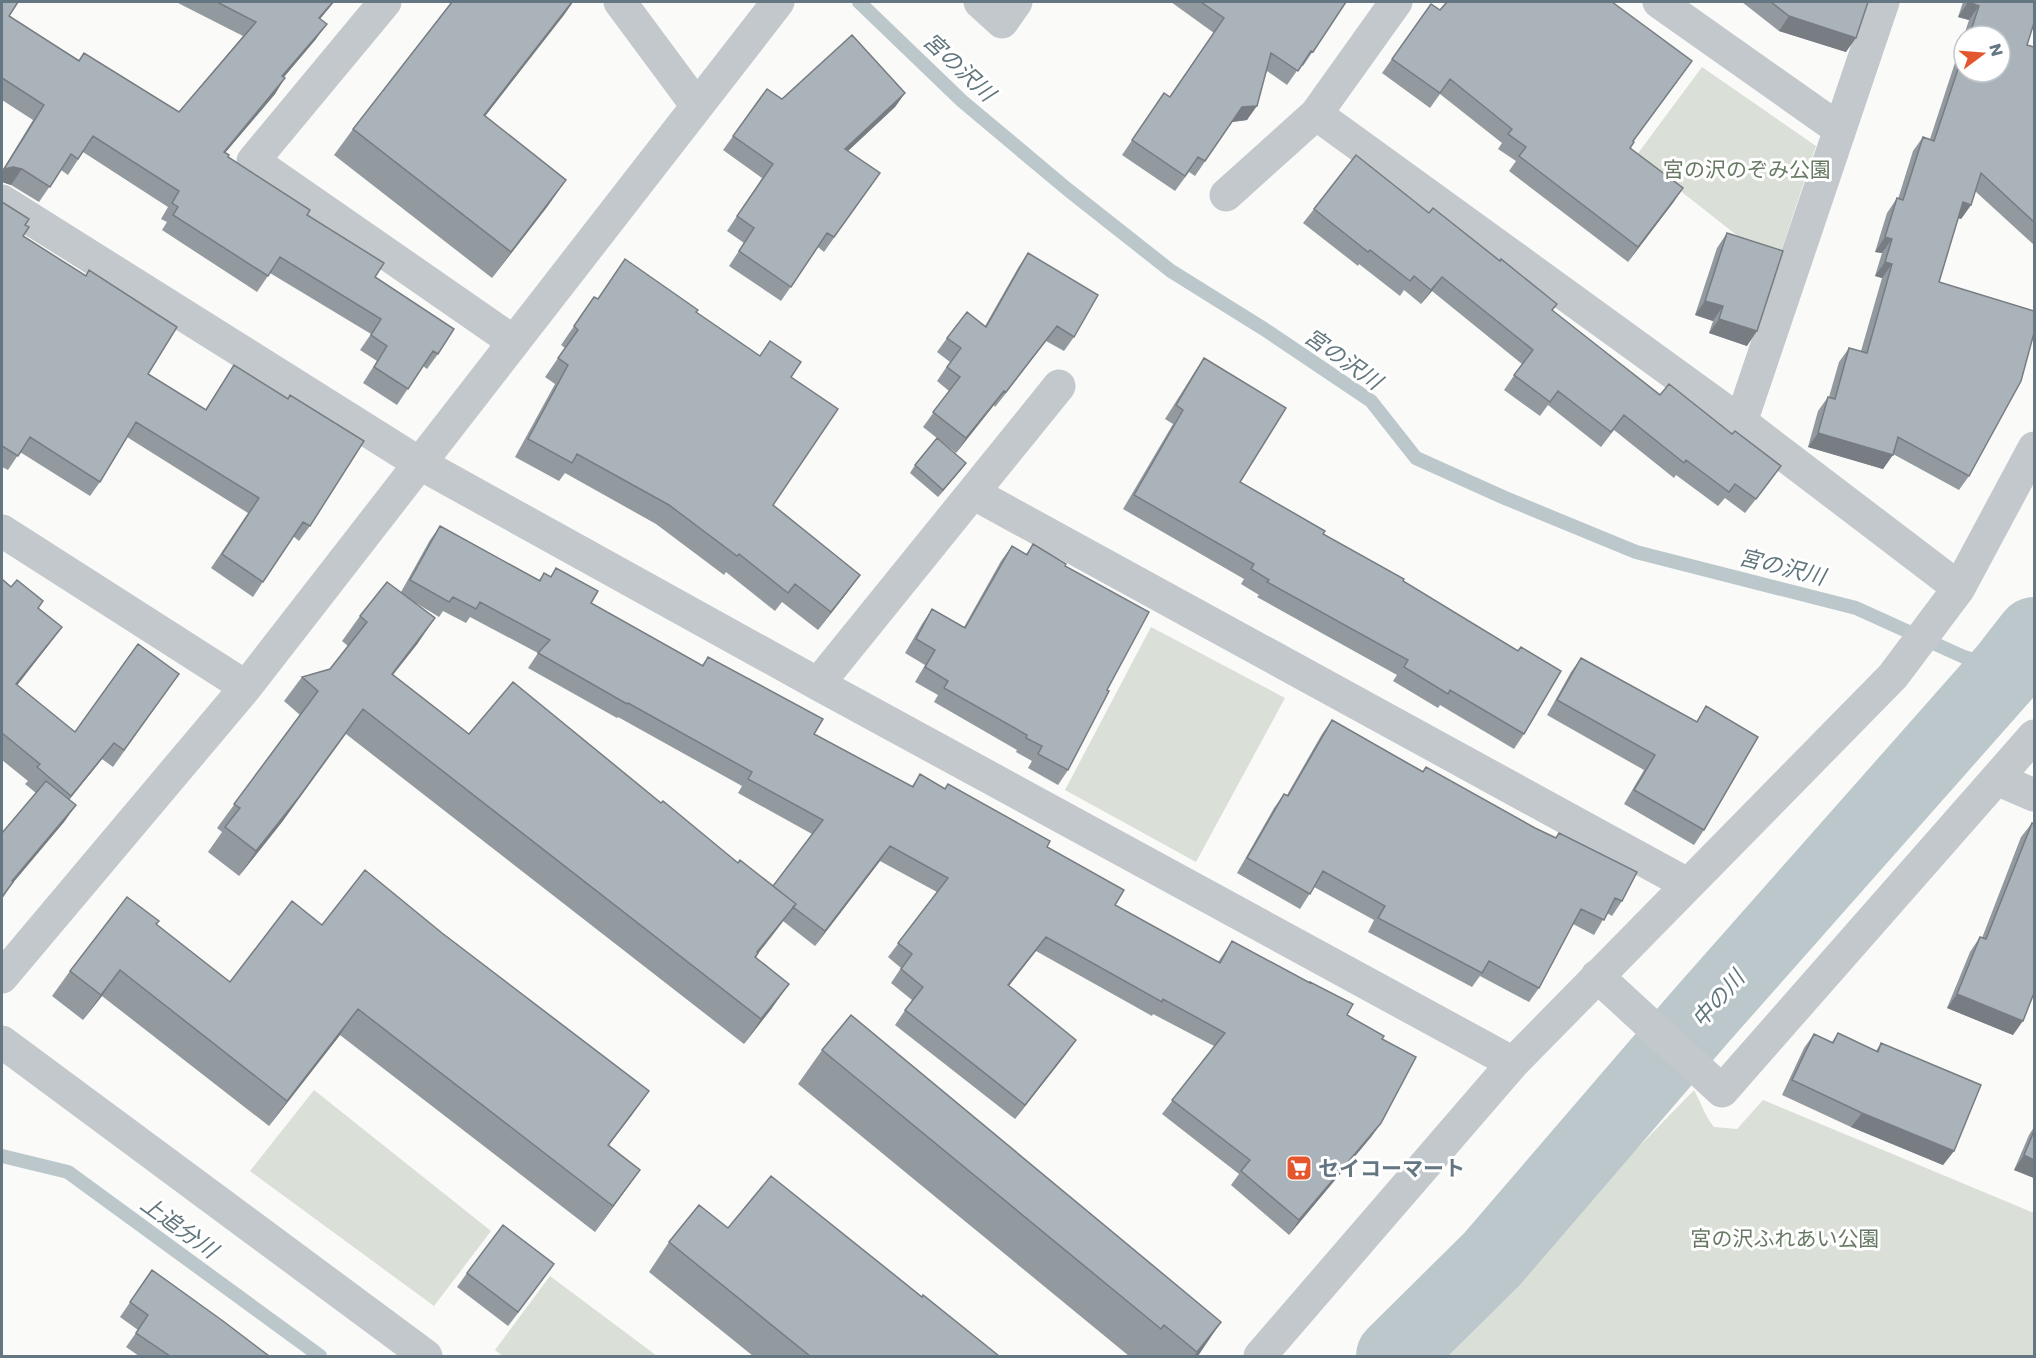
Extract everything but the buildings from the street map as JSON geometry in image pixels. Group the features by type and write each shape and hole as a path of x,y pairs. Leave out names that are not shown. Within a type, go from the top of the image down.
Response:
{"street":[{"path":"385,2 252,160 514,342"},
{"path":"620,2 697,106"},
{"path":"2,977 246,687 778,2"},
{"path":"980,2 1002,22 1016,2"},
{"path":"1226,195 1316,114 1396,2"},
{"path":"1659,2 1839,129"},
{"path":"1741,422 1883,2"},
{"path":"1316,114 1741,422 1955,593"},
{"path":"2,201 419,464 1513,1063"},
{"path":"818,684 1059,386"},
{"path":"1260,1356 1513,1063 1893,676 1955,593 2034,448"},
{"path":"973,493 1687,885"},
{"path":"2,531 246,687"},
{"path":"1597,976 1722,1091 2034,736"},
{"path":"1996,779 2034,795"},
{"path":"2,1042 426,1356"}],"green space":[{"name":"宮の沢のぞみ公園","path":"1702,67 1816,146 1776,266 1636,156"},
{"path":"1151,627 1285,698 1196,862 1065,790"},
{"path":"314,1090 491,1231 434,1306 250,1171"},
{"name":"宮の沢ふれあい公園","path":"1694,1090 1714,1127 1737,1129 1763,1100 2034,1213 2034,1356 1437,1356 1551,1231 1589,1198"},
{"path":"550,1276 657,1356 503,1356 495,1350"}],"waterway":[{"name":"宮の沢川","path":"859,2 962,101 1067,189 1171,271 1264,329 1371,401 1416,458 1505,498 1636,552 1856,608 1964,657 2006,671"},
{"name":"中の川","path":"1394,1356 1492,1259 1701,1016 2006,671 2034,635"},
{"name":"上追分川","path":"2,1156 68,1172 320,1356"}],"place":[{"name":"セイコーマート","path":"1299,1168"}]}
